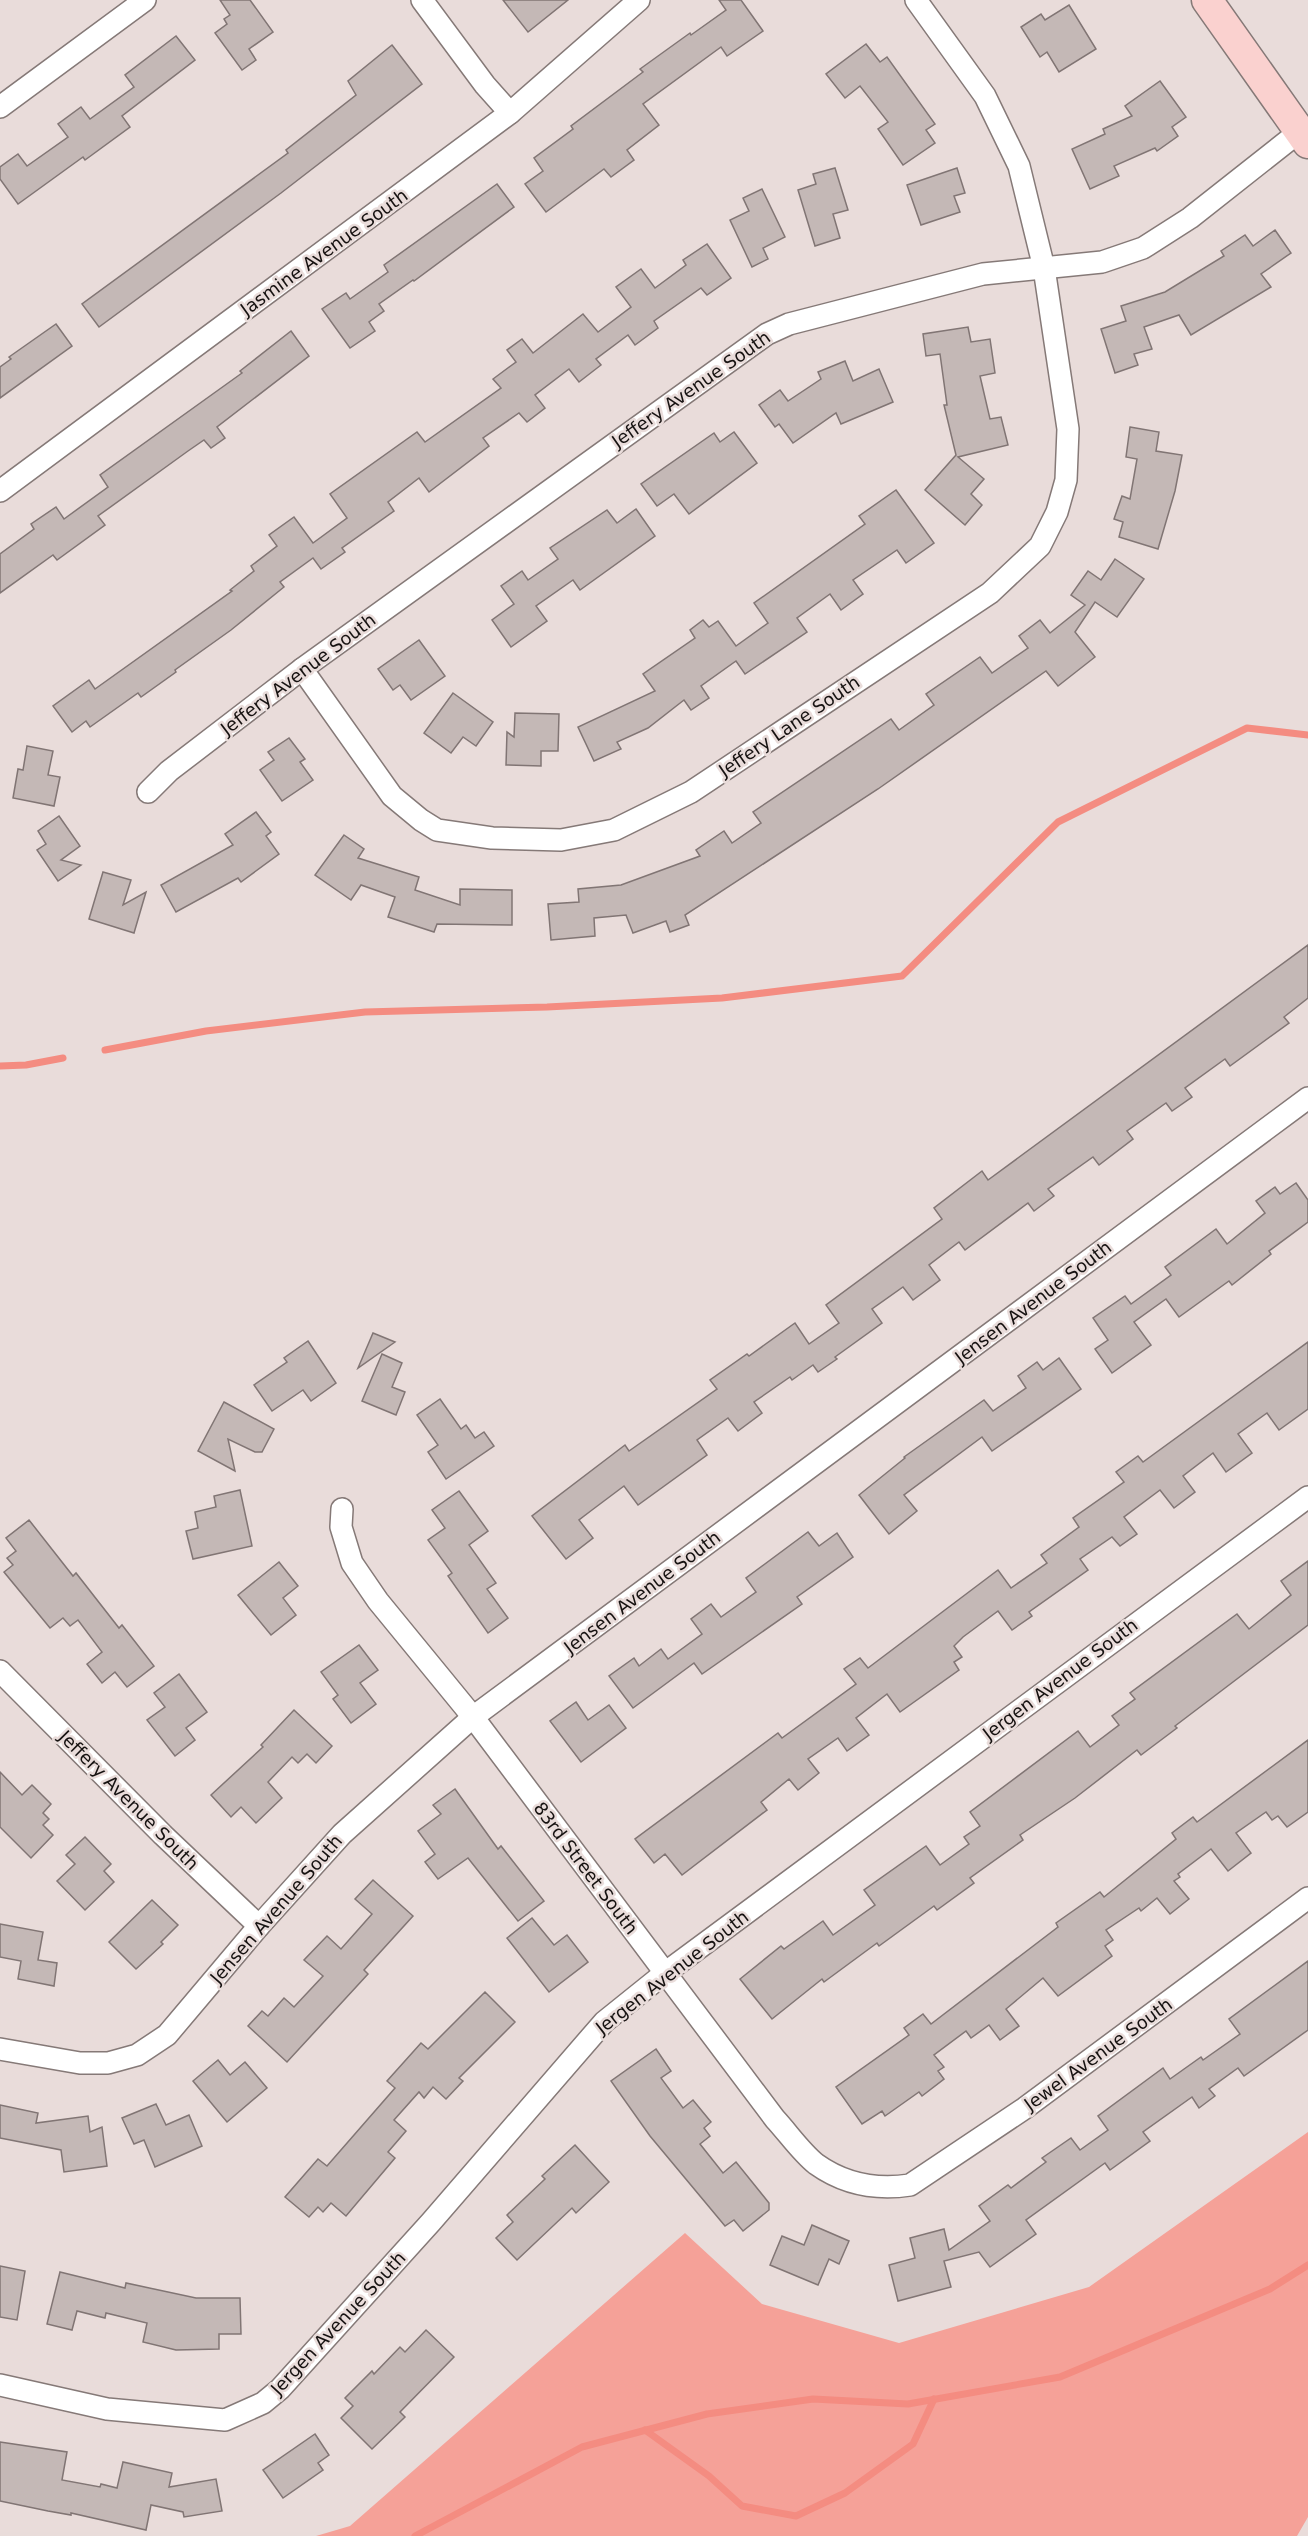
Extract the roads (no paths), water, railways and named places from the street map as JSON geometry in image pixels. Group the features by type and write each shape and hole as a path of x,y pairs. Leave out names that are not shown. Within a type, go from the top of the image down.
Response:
{"main road":[{"path":"1207,0 1304,138"}],"street":[{"path":"0,107 145,0"},
{"path":"422,0 485,85 510,113"},
{"name":"Jasmine Avenue South","path":"0,491 510,113 639,0"},
{"name":"Jeffery Lane South","path":"302,669 392,796 437,830 492,838 561,840 614,830 691,792 990,593 1040,546 1057,512 1066,480 1068,429 1044,268 1019,166 985,96 916,0"},
{"name":"Jeffery Avenue South","path":"148,792 169,771 302,669 623,435 766,334 789,324 983,274 1102,262 1143,248 1304,138"},
{"name":"Jensen Avenue South","path":"0,2049 80,2063 108,2063 137,2055 167,2035 259,1926 342,1834 473,1717 1305,1106"},
{"name":"Jergen Avenue South","path":"0,2385 107,2409 225,2420 263,2403 280,2389 431,2222 604,2022 665,1973 1308,1497"},
{"name":"83rd Street South","path":"342,1509 341,1527 352,1563 378,1600 473,1717 775,2119 816,2164 855,2183 877,2186"},
{"name":"Jeffery Avenue South","path":"0,1671 163,1835 259,1926"},
{"name":"Jewel Avenue South","path":"877,2186 888,2188 910,2185 1016,2114 1308,1898"}],"waterway":[{"path":"105,1050 206,1031 365,1012 547,1007 722,998 902,976 1058,822 1247,728 1308,735"},
{"path":"0,1066 26,1065 63,1058"},
{"path":"415,2536 582,2447 707,2414 813,2399 908,2404 1060,2377 1270,2289 1308,2265"},
{"path":"645,2430 709,2476 742,2506 796,2516 845,2493 913,2444 934,2399"}]}
